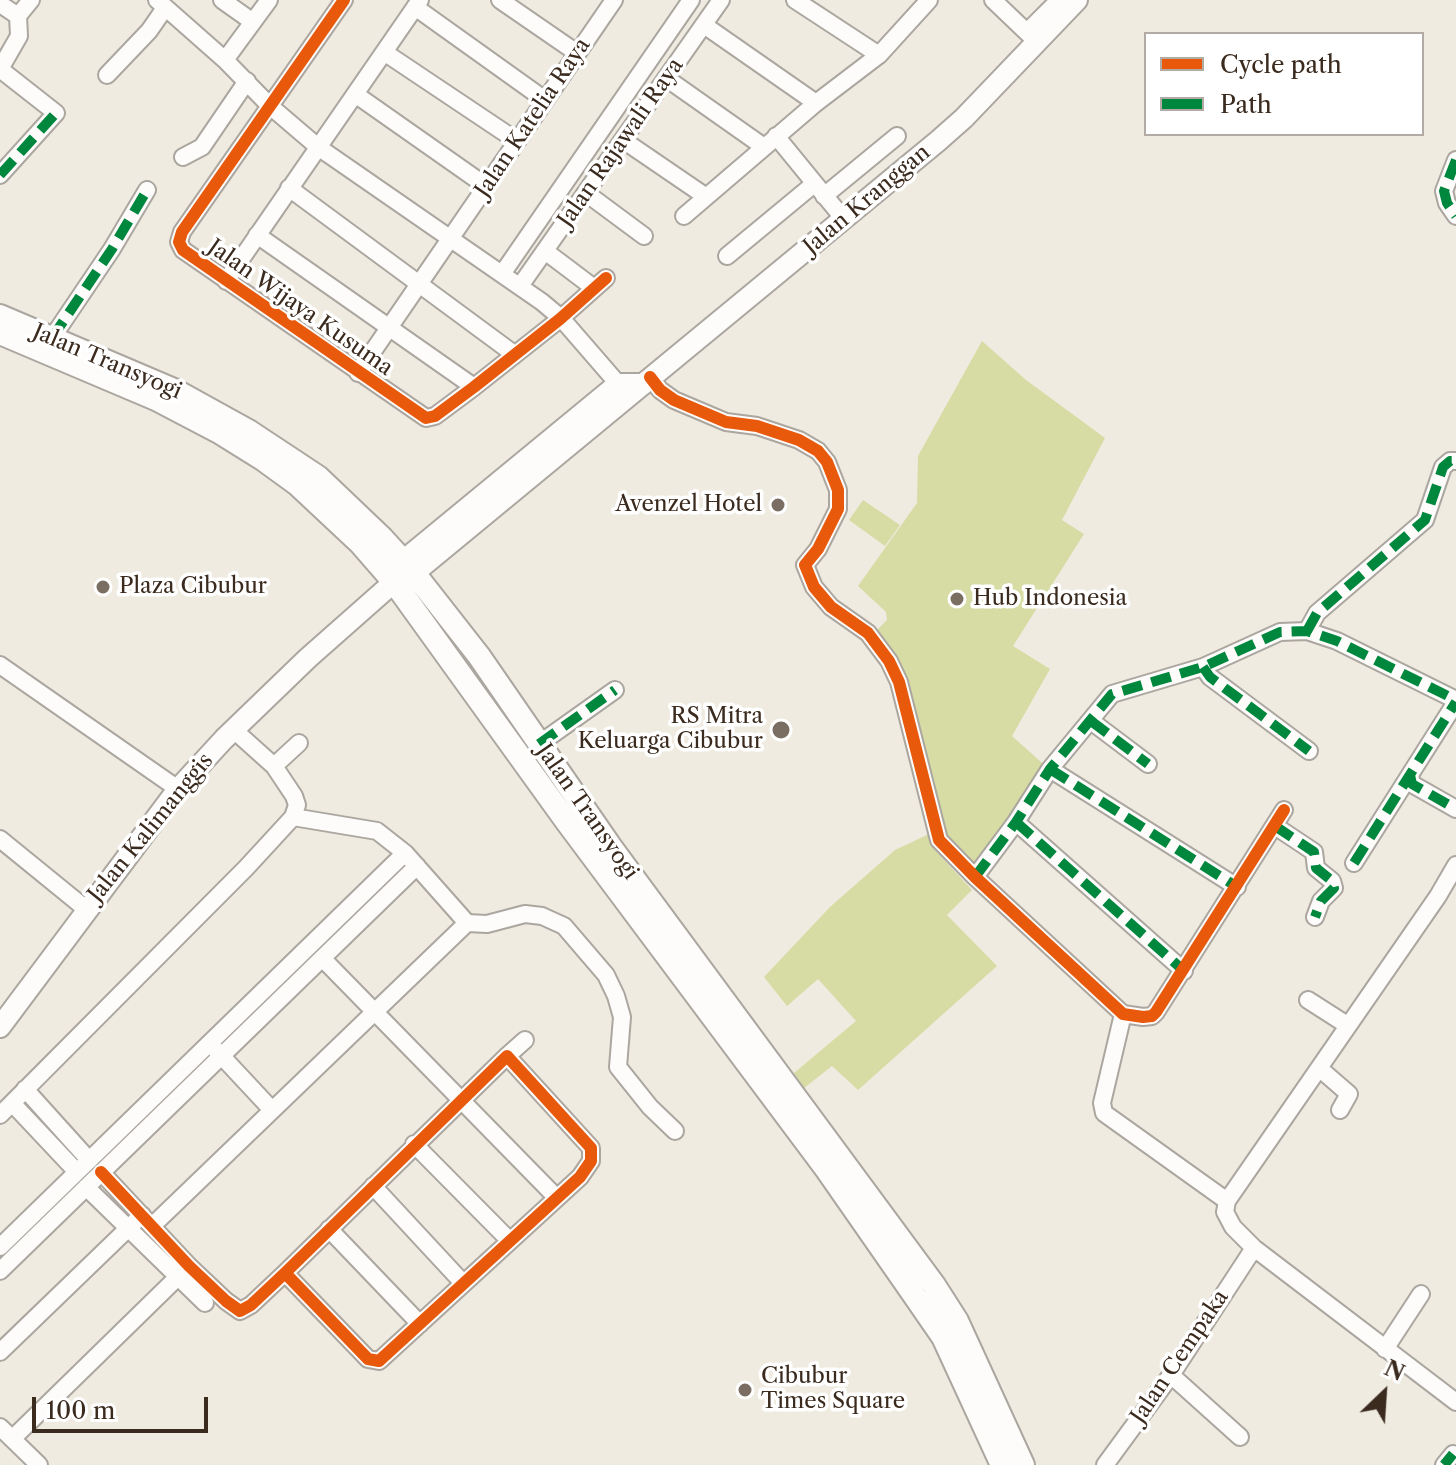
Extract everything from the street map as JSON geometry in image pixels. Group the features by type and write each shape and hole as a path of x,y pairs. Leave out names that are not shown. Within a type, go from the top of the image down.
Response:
{"highway":[{"name":"Jalan Transyogi","path":"0,316 204,405 296,461 351,507 403,572 479,656 610,846 934,1285 957,1321 1002,1465"},
{"name":"Jalan Transyogi","path":"0,333 156,399 264,460 317,501 360,543 403,572 575,833 827,1170 943,1337 970,1370 1023,1465"}],"main road":[{"name":"Jalan Kranggan","path":"403,572 634,385 802,255 964,118 1032,37 1077,0"},
{"name":"Jalan Kalimanggis","path":"0,1027 178,789 224,739 403,572"}],"street":[{"path":"0,175 56,113 0,69 19,36 18,16 31,0"},
{"path":"222,0 253,22"},
{"path":"225,60 269,0"},
{"name":"Jalan Wijaya Kusuma","path":"344,0 180,238 183,250 424,418 435,416 474,387 600,283 545,251"},
{"path":"500,0 577,53"},
{"path":"502,274 691,0"},
{"name":"Jalan Rajawali Raya","path":"520,286 721,0"},
{"path":"795,0 879,55"},
{"path":"993,0 1032,37 1059,0"},
{"name":"Jalan Katelia Raya","path":"358,373 577,53 608,2"},
{"path":"684,216 816,103 879,55 920,3"},
{"path":"0,4 18,16"},
{"path":"107,75 149,31 161,4 318,147 520,286 561,318 634,385 660,390 674,400 726,422 757,426 799,440 818,451 827,462 838,490 838,509 818,549 805,565 814,587 831,607 868,633 889,661 899,682 939,840 1123,1014 1152,1016 1184,971 1284,810"},
{"path":"226,281 418,4 545,100"},
{"path":"704,25 816,103"},
{"path":"384,52 517,141"},
{"path":"666,78 770,142 843,218"},
{"path":"183,157 202,147 247,81"},
{"path":"355,94 486,186"},
{"path":"727,256 897,136"},
{"path":"623,140 705,196"},
{"path":"1456,160 1444,191 1447,203 1456,216"},
{"path":"289,188 514,354"},
{"path":"52,338 112,249 147,190"},
{"path":"586,193 644,236"},
{"path":"257,235 474,387"},
{"path":"1307,631 1317,613 1425,520 1443,467 1450,461 1456,461"},
{"path":"975,877 1050,769 1116,692 1203,667 1280,632 1307,631 1337,641 1456,701 1354,863"},
{"path":"0,665 178,789"},
{"path":"1203,667 1210,677 1309,751"},
{"path":"539,744 615,690"},
{"path":"1091,721 1148,764"},
{"path":"205,1303 147,1221 6,1109 293,817 297,805 294,796 274,766 235,731"},
{"path":"274,766 299,743"},
{"path":"1050,769 1237,887"},
{"path":"1410,775 1412,784 1456,809"},
{"path":"293,817 377,831 411,860 467,923 487,924 525,914 542,916 564,926 606,975 616,996 622,1017 618,1067 650,1107 675,1131"},
{"path":"1016,822 1184,971"},
{"path":"1275,826 1314,852 1316,868 1332,881 1334,888 1321,901 1315,917"},
{"path":"0,839 86,909"},
{"path":"216,1049 322,958 411,860"},
{"path":"0,1271 48,1212 411,860"},
{"path":"1456,865 1438,896 1227,1201 1225,1212 1233,1227 1254,1248 1456,1402"},
{"path":"0,1352 128,1227 147,1221 272,1110 467,923"},
{"path":"322,958 557,1198"},
{"path":"1308,1000 1347,1025"},
{"path":"1123,1014 1102,1103 1104,1113 1227,1201"},
{"path":"25,1089 128,1227 240,1311 251,1305 285,1273 460,1099 525,1040"},
{"path":"216,1049 272,1110"},
{"path":"285,1273 370,1360 382,1360 580,1177 590,1164 591,1148 507,1056"},
{"path":"1319,1068 1349,1094 1340,1110"},
{"path":"414,1144 509,1240"},
{"path":"373,1186 463,1283"},
{"path":"0,1247 48,1212"},
{"path":"329,1229 420,1324"},
{"name":"Jalan Cempaka","path":"1105,1465 1171,1375 1254,1248"},
{"path":"39,1465 6,1433 183,1271"},
{"path":"1385,1349 1421,1294"},
{"path":"1171,1375 1240,1437"}],"green space":[{"name":"Hub Indonesia","path":"982,341 1026,380 1105,438 1062,520 1084,534 1013,646 1050,669 1012,736 1049,769 974,870 947,842 906,679 873,634 887,620 886,612 858,586 917,503 918,456"},
{"path":"863,500 900,525 885,546 849,520"},
{"path":"929,834 934,849 972,890 947,915 997,966 858,1090 832,1066 804,1088 794,1073 856,1021 818,979 787,1006 764,977 830,907 895,850"}],"marked path":[{"path":"0,175 56,113"},
{"path":"1456,160 1444,191 1447,203 1456,216"},
{"path":"52,338 112,249 147,190"},
{"path":"1307,631 1317,613 1425,520 1443,467 1450,461 1456,461"},
{"path":"975,877 1050,769 1112,694 1203,667 1280,632 1307,631 1337,641 1456,700"},
{"path":"1203,667 1210,677 1309,751"},
{"path":"539,744 615,690"},
{"path":"1354,863 1456,702"},
{"path":"1091,721 1148,764"},
{"path":"1050,769 1237,887"},
{"path":"1410,775 1412,784 1456,809"},
{"path":"1016,822 1184,971"},
{"path":"1275,826 1314,852 1316,868 1332,881 1334,888 1321,901 1315,917"},
{"path":"1444,1465 1453,1454"}],"cycle path":[{"path":"344,0 182,232 179,242 183,250 426,418 435,416 474,387 606,278"},
{"path":"650,377 660,390 674,400 726,422 757,426 799,440 818,451 827,462 838,490 838,509 818,549 805,565 814,587 831,607 868,633 889,661 899,682 939,840 1123,1014 1143,1017 1156,1012 1284,810"},
{"path":"101,1172 189,1266 240,1311 251,1305 285,1273 507,1056 591,1148 591,1161 580,1177 379,1361 368,1359 285,1273"}],"place":[{"name":"Avenzel Hotel","path":"778,505"},
{"name":"Plaza Cibubur","path":"103,587"},
{"name":"Hub Indonesia","path":"957,599"},
{"name":"RS Mitra Keluarga Cibubur","path":"781,730"},
{"name":"Cibubur Times Square","path":"745,1390"}]}
